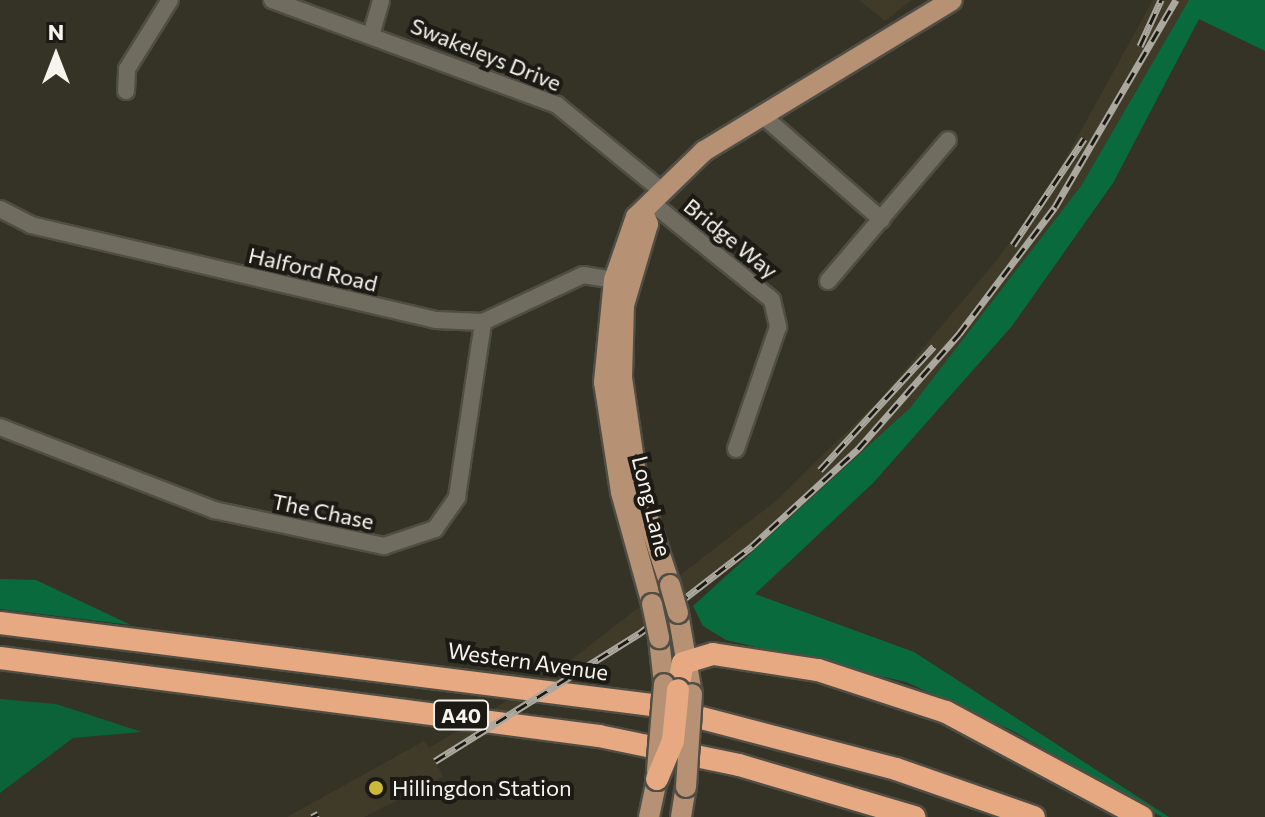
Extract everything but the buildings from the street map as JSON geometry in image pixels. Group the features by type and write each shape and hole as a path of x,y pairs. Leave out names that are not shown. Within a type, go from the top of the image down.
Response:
{"highway":[{"name":"Western Avenue","path":"0,623 652,705 896,769 1034,817"},
{"path":"657,779 673,741 679,669 689,658 713,654 818,670 901,695 1008,742 1142,817"},
{"name":"A40","path":"0,658 599,736 739,765 914,817"}],"main road":[{"name":"Long Lane","path":"681,817 686,787 678,689 659,638 608,421 605,337 614,280 636,217 652,202 762,115 952,0"},
{"name":"Long Lane","path":"652,202 624,305 622,378 635,476 681,621 689,658"},
{"path":"649,817 657,779"}],"street":[{"path":"126,91 127,69 170,0"},
{"name":"Swakeleys Drive","path":"272,0 372,32 557,105 652,202"},
{"path":"372,32 381,0"},
{"path":"762,115 882,220"},
{"path":"828,281 948,140"},
{"name":"Bridge Way","path":"652,202 772,300 778,327 736,449"},
{"name":"Halford Road","path":"0,209 31,225 436,320 483,322 573,278 614,280"},
{"name":"The Chase","path":"0,427 214,510 395,544 435,529 457,497 483,322"}],"shaded area":[{"path":"859,0 912,0 885,21"},
{"path":"1153,0 1189,0 1081,186 910,408 803,513 641,636 437,764 443,777 364,817 287,817 424,741 429,748 558,670 776,501 881,398 996,261 1052,183"}],"green space":[{"path":"1189,0 1265,0 1265,51 1199,19 1113,183 1012,326 873,483 755,594 914,652 1169,817 1162,817 1013,731 906,682 726,640 703,626 693,606 910,408 1081,186"},
{"path":"0,579 36,580 131,625 0,609"},
{"path":"0,699 56,704 142,732 73,738 0,793"}],"railway":[{"path":"1140,46 1161,0"},
{"path":"435,761 640,633 752,546 858,449 959,334 1055,207 1176,0"},
{"path":"1013,245 1084,139"},
{"path":"820,470 934,346"},
{"path":"312,817 318,814"}],"place":[{"name":"Hillingdon Station","path":"376,788"}]}
